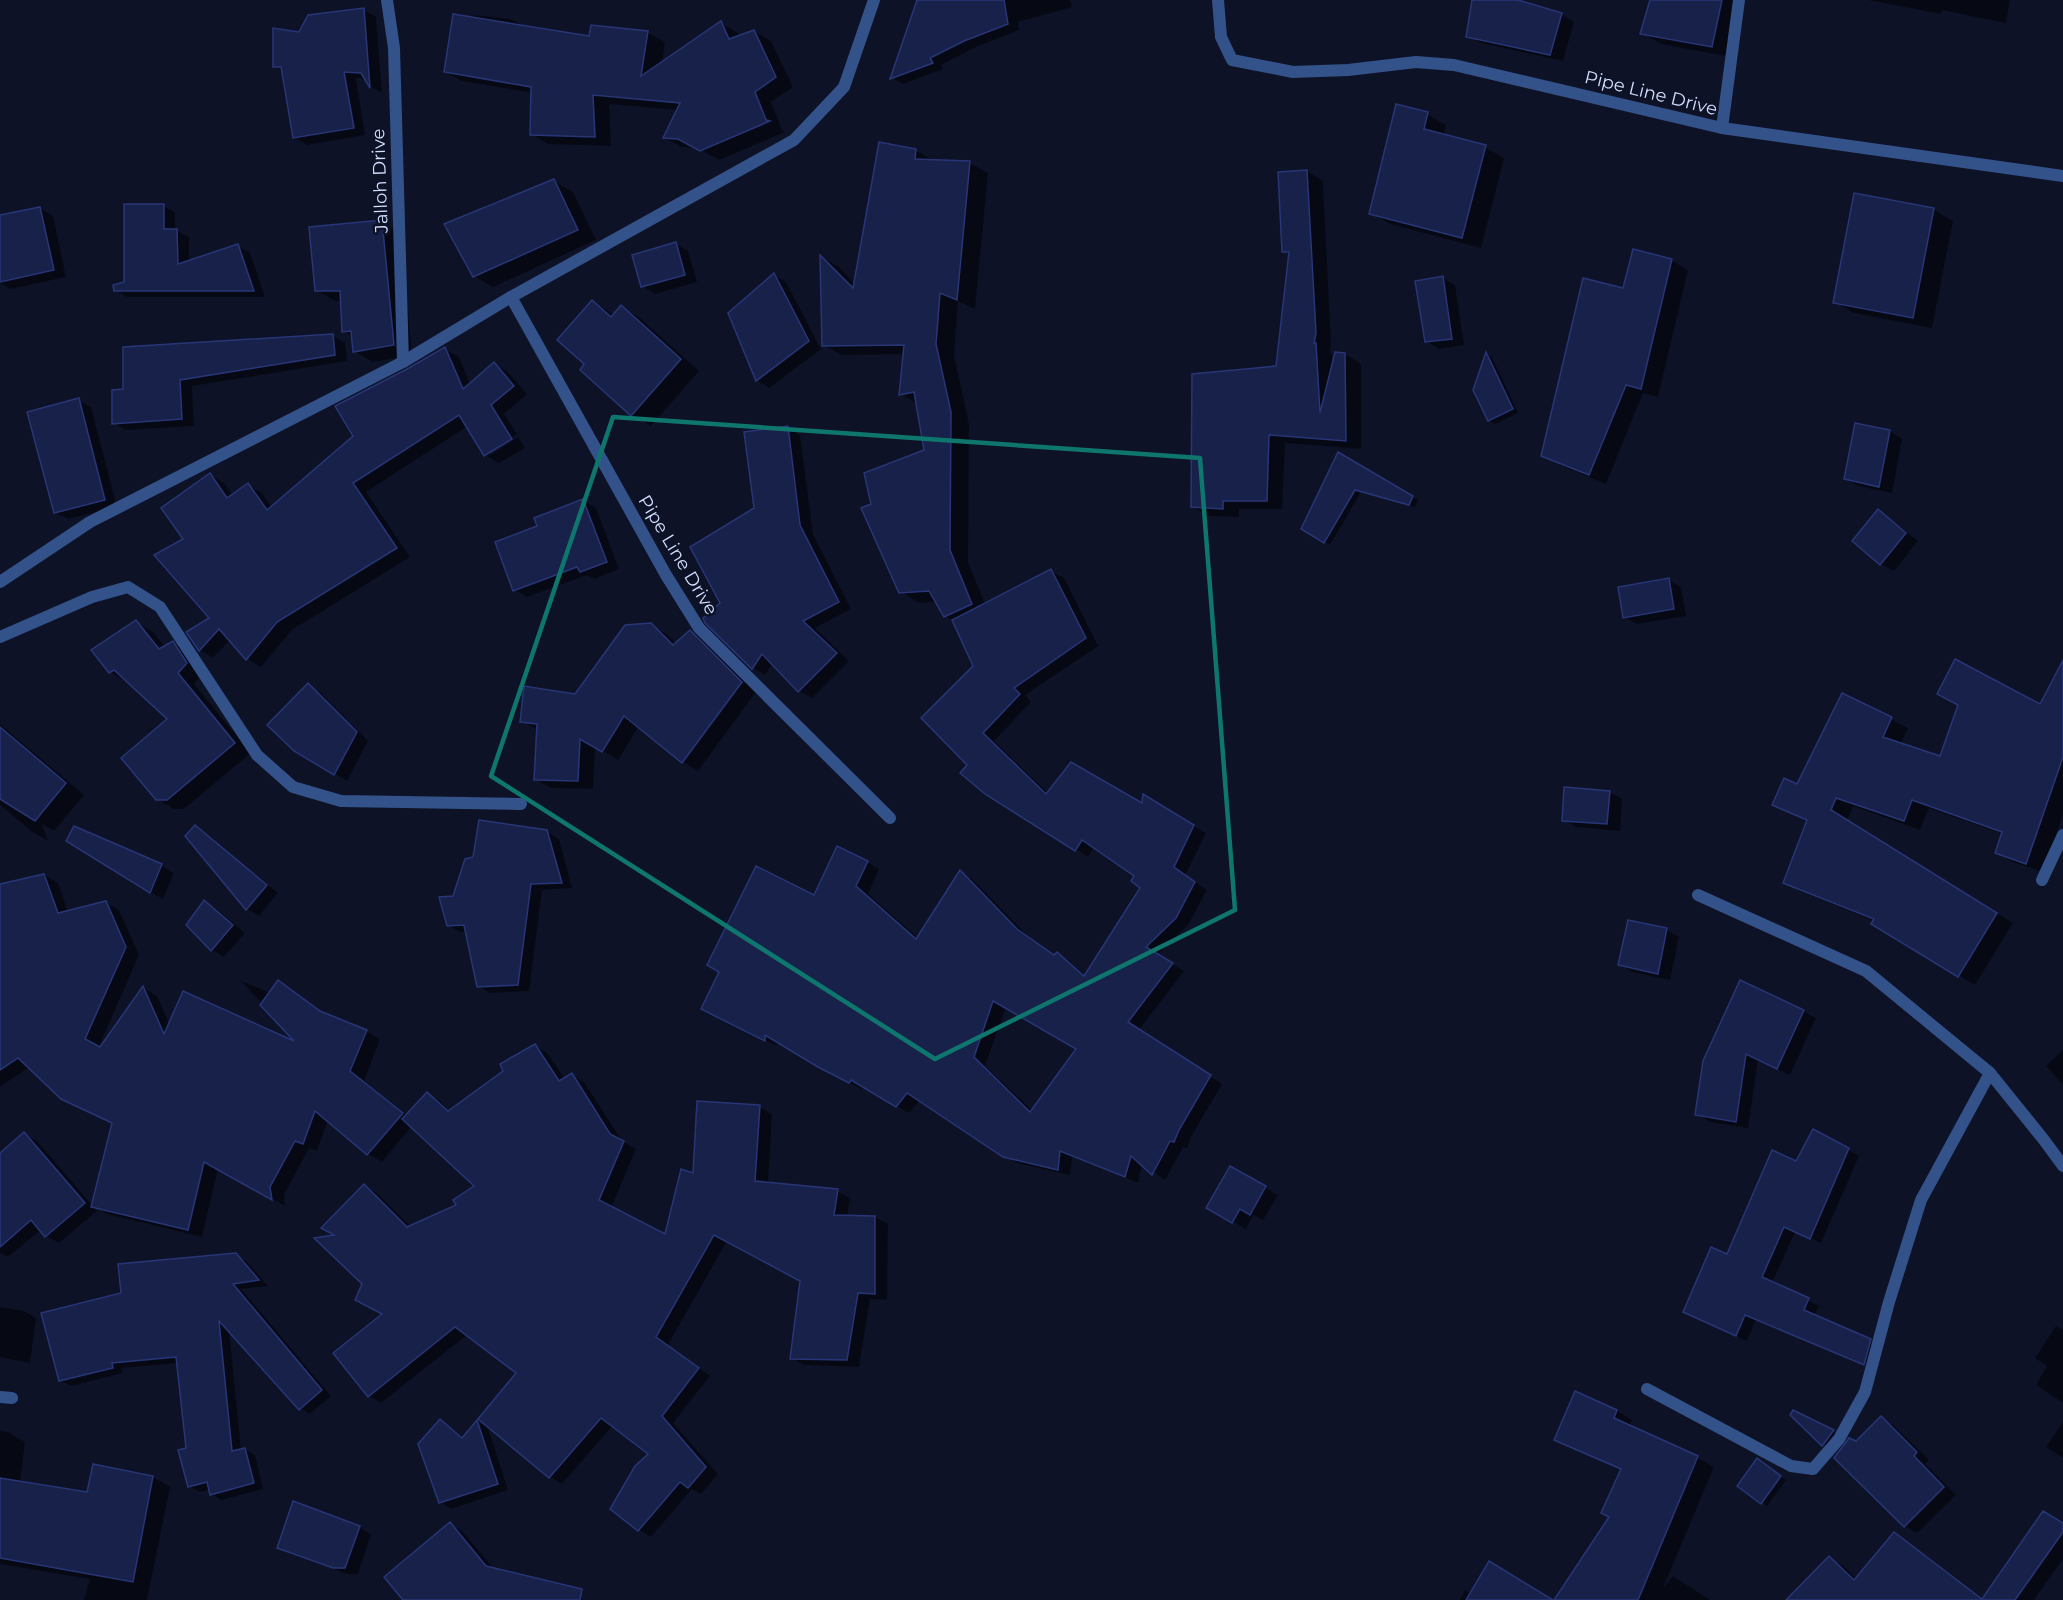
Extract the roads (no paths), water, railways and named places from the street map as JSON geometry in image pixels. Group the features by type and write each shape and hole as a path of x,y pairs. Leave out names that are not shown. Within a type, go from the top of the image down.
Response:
{"street":[{"name":"Jalloh Drive","path":"387,0 394,48 403,362"},
{"path":"0,582 90,522 403,362 511,297 794,140 844,87 874,0"},
{"name":"Pipe Line Drive","path":"1218,0 1221,37 1232,60 1293,72 1348,70 1416,62 1454,65 1722,128 2063,176"},
{"path":"1722,128 1739,0"},
{"name":"Pipe Line Drive","path":"511,297 666,574 699,628 890,818"},
{"path":"0,638 92,597 128,587 160,607 257,755 293,787 340,801 521,804"},
{"path":"2042,880 2063,835"},
{"path":"1698,895 1866,971 1990,1073 2063,1167"},
{"path":"1647,1389 1791,1466 1813,1469 1839,1439 1865,1392 1889,1302 1921,1200 1990,1073"}]}
